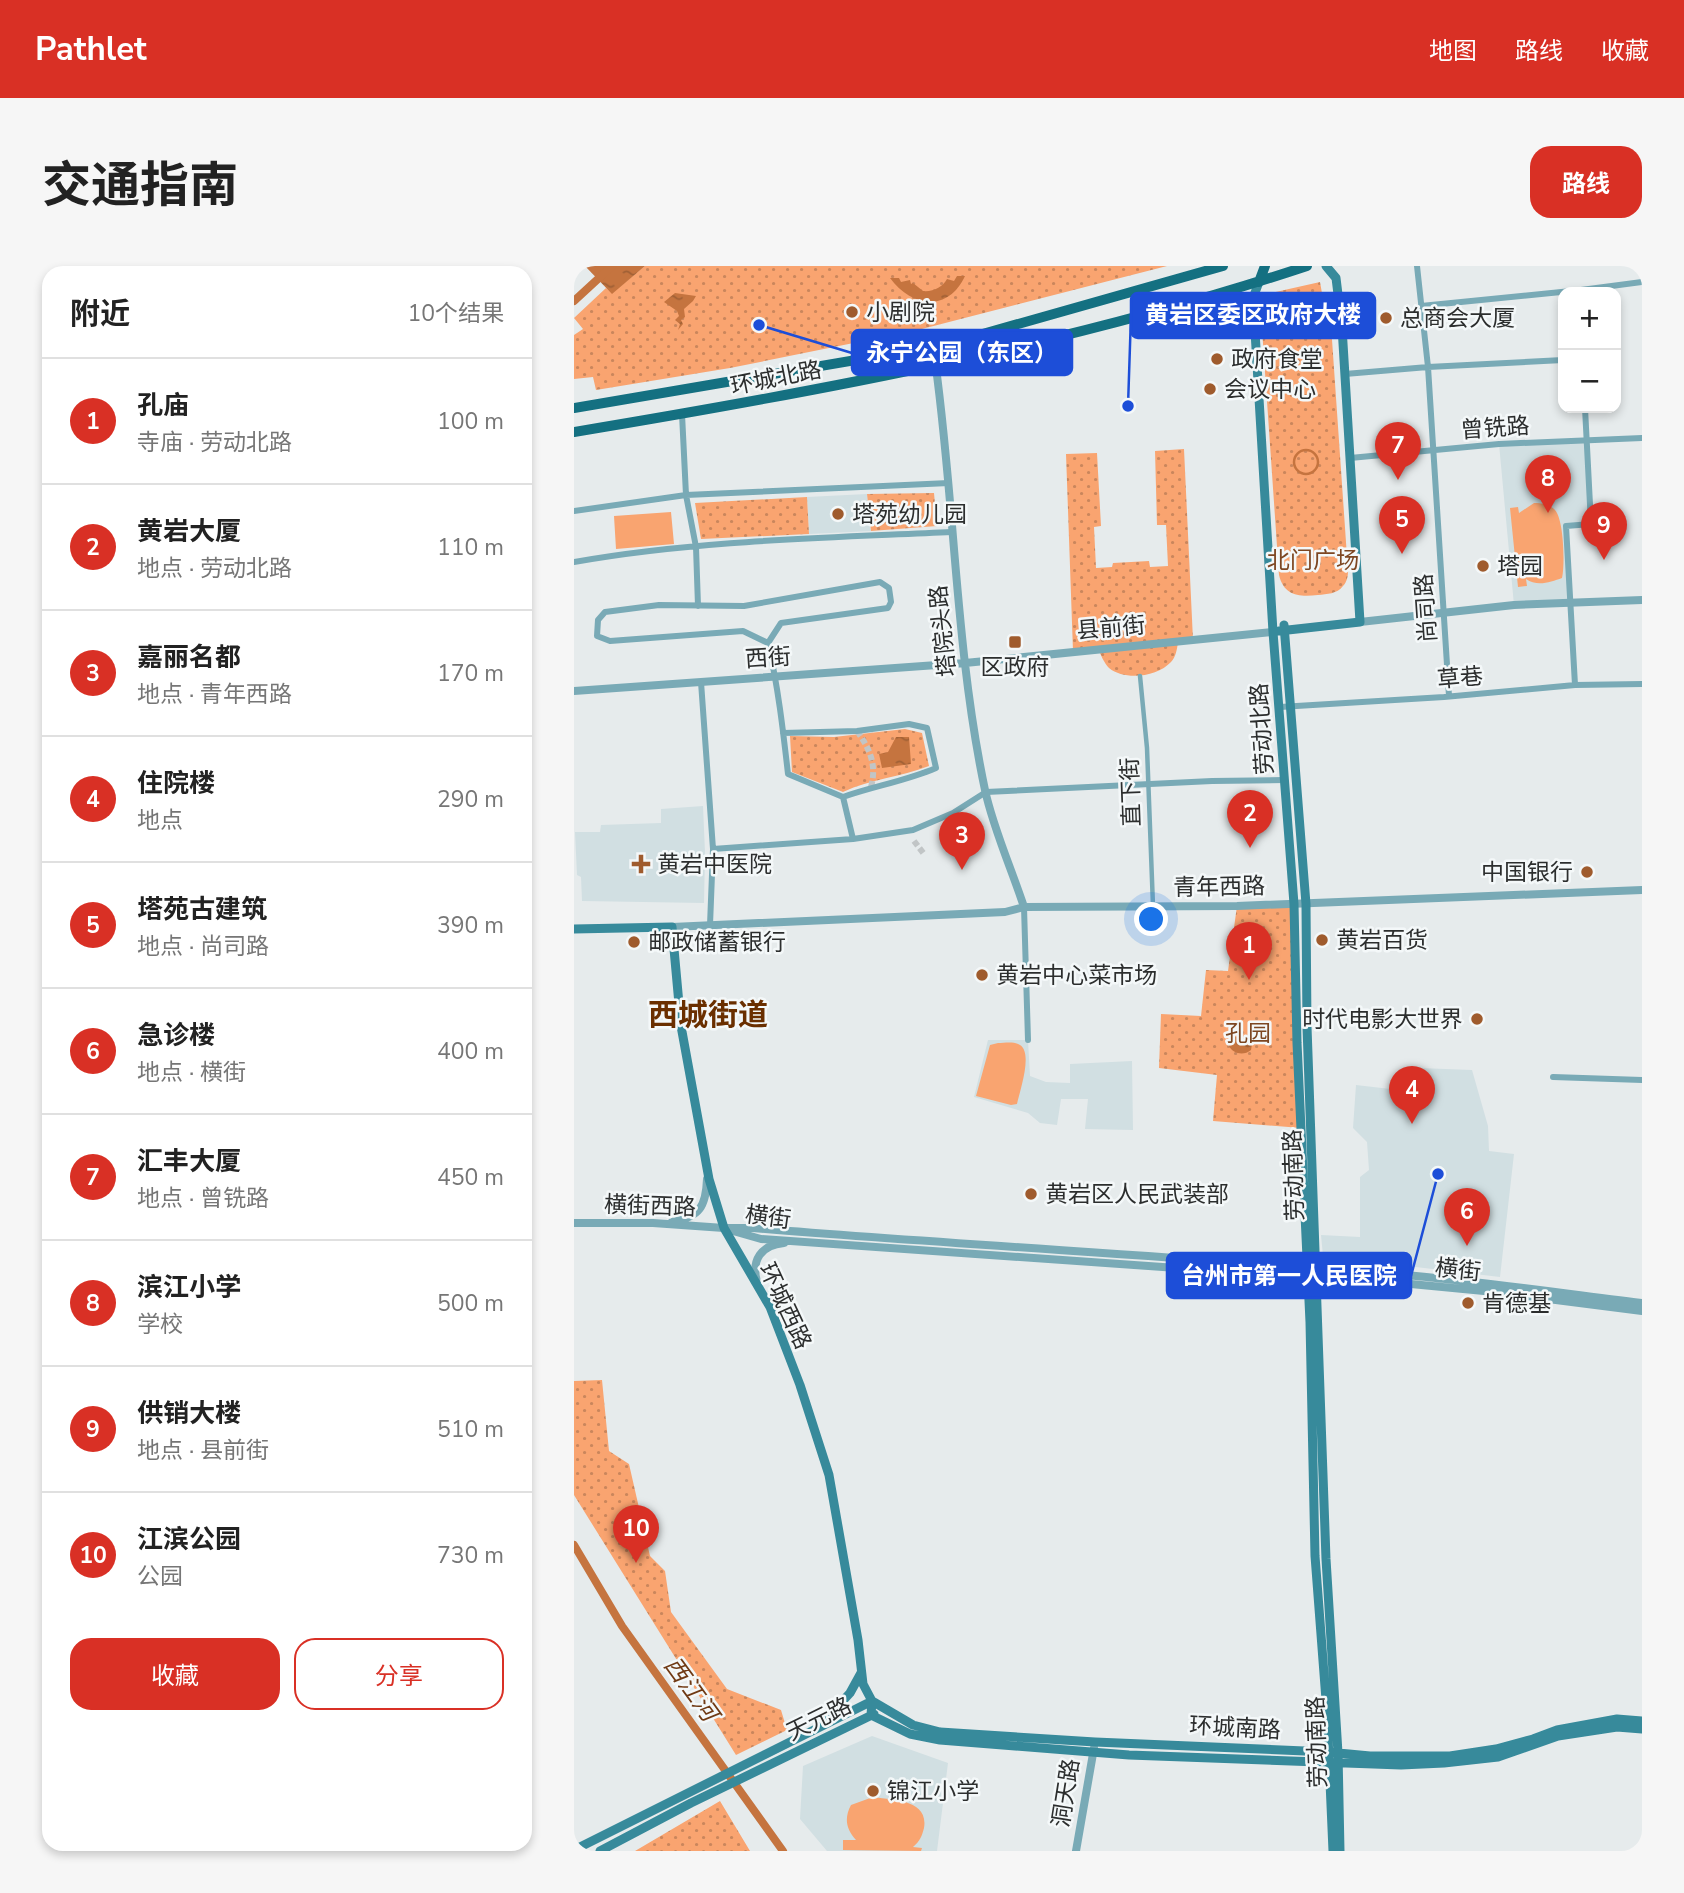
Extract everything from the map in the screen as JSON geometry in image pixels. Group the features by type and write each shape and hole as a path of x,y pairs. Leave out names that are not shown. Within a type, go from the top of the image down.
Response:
{"main road":[{"name":"环城北路","path":"574,408 944,345 1223,266"},
{"name":"劳动北路","path":"1265,266 1254,292 1254,303 1273,629 1285,706 1285,780 1294,904 1297,1043 1312,1271"},
{"name":"环城北路","path":"574,432 800,394 935,365 1114,324 1307,266"},
{"path":"1326,266 1336,278 1345,374 1360,619"},
{"name":"县前街","path":"1273,629 1360,619"},
{"name":"劳动南路","path":"1284,628 1285,706 1306,904 1312,1271 1326,1559 1333,1757 1333,1851"},
{"path":"574,929 672,927"},
{"name":"环城西路","path":"672,927 681,1026 707,1169 724,1228 770,1307 800,1385 829,1475 863,1684 872,1701"},
{"path":"804,1734 831,1716 850,1693 861,1673"},
{"path":"872,1701 871,1715 910,1734 940,1740 1093,1752 1333,1757 1444,1763 1498,1756 1558,1736 1617,1727 1642,1729"},
{"name":"环城南路","path":"872,1701 913,1725 940,1731 1333,1757 1450,1756 1496,1749 1557,1730 1593,1723 1617,1719 1642,1721"},
{"name":"天元路","path":"689,1799 766,1754 872,1701"},
{"name":"天元路","path":"689,1799 771,1764 884,1708"},
{"name":"劳动南路","path":"1333,1757 1340,1851"},
{"path":"574,1850 653,1809 689,1799"},
{"path":"600,1851 689,1799"}],"street":[{"name":"尚司路","path":"1417,266 1428,367 1449,696"},
{"path":"1608,287 1642,282"},
{"path":"1421,306 1558,293"},
{"name":"塔院头路","path":"933,346 949,483 965,663 986,792 1024,906"},
{"path":"1345,374 1558,360"},
{"path":"1575,685 1566,526 1591,524 1585,413"},
{"path":"682,414 686,495 696,547 698,606"},
{"name":"曾铣路","path":"1350,458 1499,444 1642,438"},
{"path":"574,511 686,495 949,483"},
{"path":"574,562 621,554 696,547 952,532"},
{"path":"768,643 743,631 610,641 597,636 598,620 605,612 659,605 744,606 880,582 889,588 891,602 888,608 780,623 768,643 776,677 788,774 843,797 936,768 927,728 909,724 857,731 783,733"},
{"name":"县前街","path":"1360,619 1371,621 1514,605 1642,600"},
{"name":"县前街","path":"965,663 1260,633 1273,629"},
{"name":"西街","path":"574,691 965,663"},
{"name":"直下街","path":"1140,676 1149,784 1153,907"},
{"path":"701,682 713,849 710,925"},
{"name":"草巷","path":"1285,706 1575,685 1642,684"},
{"path":"713,849 853,839 913,830 953,813 986,792 1285,780"},
{"path":"843,797 853,839"},
{"path":"913,830 914,841"},
{"name":"青年西路","path":"672,927 1005,912 1024,906 1306,904 1642,890"},
{"path":"1024,906 1028,1040"},
{"path":"1553,1077 1642,1080"},
{"path":"661,1224 697,1213 707,1198 707,1169"},
{"name":"横街西路","path":"574,1223 724,1228"},
{"name":"横街","path":"724,1228 753,1228 1030,1253"},
{"name":"横街","path":"724,1228 761,1238 1459,1281 1642,1303"},
{"path":"759,1288 754,1269 758,1255 774,1244 804,1241"},
{"name":"横街","path":"1312,1271 1642,1311"},
{"name":"洞天路","path":"1076,1851 1095,1742"}],"shaded area":[{"path":"1586,440 1591,524 1567,526 1572,603 1514,605 1499,444"},
{"name":"塔苑幼儿园","path":"867,494 871,531 809,534 807,497"},
{"name":"黄岩中医院","path":"703,806 704,903 582,901 581,877 577,875 575,832 600,832 601,825 661,823 661,809"},
{"path":"988,1040 1028,1040 1030,1076 1046,1082 1070,1083 1070,1064 1132,1061 1133,1130 1085,1129 1088,1099 1061,1099 1057,1125 1040,1123 1028,1113 974,1097"},
{"path":"1419,1068 1472,1070 1488,1126 1489,1151 1514,1154 1500,1277 1323,1256 1321,1235 1360,1237 1360,1177 1369,1170 1367,1142 1353,1128 1356,1085 1416,1092"},
{"name":"锦江小学","path":"872,1736 948,1763 937,1851 827,1851 800,1819 803,1766"}],"green space":[{"path":"645,266 1167,266 918,330 730,368 596,390 593,377 574,379 574,335 583,329 574,318 606,288 612,293"},
{"name":"北门广场","path":"1320,282 1331,325 1348,573 1345,583 1338,591 1305,596 1289,591 1279,575 1262,329 1268,312 1267,294"},
{"path":"1184,449 1193,640 1178,642 1173,660 1158,671 1141,676 1123,675 1109,668 1098,649 1073,651 1066,454 1097,453 1101,526 1094,527 1096,568 1112,567 1113,563 1149,561 1150,567 1168,566 1166,525 1157,525 1155,451"},
{"path":"934,493 937,526 871,531 867,494"},
{"path":"807,497 809,534 701,539 695,503"},
{"path":"1534,503 1551,506 1558,515 1563,543 1562,578 1539,583 1526,579 1527,586 1518,587 1510,508 1518,507 1519,513"},
{"path":"671,512 674,544 616,549 614,516"},
{"path":"905,729 922,733 929,766 843,792 792,772 790,736 834,737"},
{"name":"孔园","path":"1294,904 1301,1128 1213,1121 1217,1075 1159,1068 1161,1014 1201,1016 1206,970 1228,971 1237,906"},
{"path":"1015,1043 1024,1049 1026,1063 1017,1104 1011,1105 976,1096 990,1045"},
{"path":"602,1380 609,1451 629,1464 650,1556 665,1571 671,1612 727,1689 781,1710 787,1730 736,1755 574,1495 574,1381"},
{"path":"873,1797 899,1800 921,1811 924,1828 913,1847 922,1848 921,1851 843,1850 843,1840 856,1840 847,1823 851,1805"},
{"path":"720,1801 750,1851 635,1851"}],"water":[{"path":"585,266 645,266 612,294"},
{"path":"957,276 965,276 958,288 939,301 929,302 908,295 890,278 899,278 901,282 910,280 911,284 927,291 940,287 947,279 954,281"},
{"path":"675,293 696,296 684,309 685,317 681,320 683,324 678,330 680,324 675,320 679,316 677,311 664,302"},
{"path":"896,737 909,737 911,764 882,768 879,754 888,752"},
{"path":"1230,1036 1253,1039 1251,1050 1242,1053 1233,1051 1229,1046"}],"waterway":[{"name":"西江河","path":"574,301 612,266"},
{"path":"1301,450 1311,450 1318,457 1318,462 1318,467 1311,474 1301,474 1294,467 1294,457 1301,450"},
{"name":"西江河","path":"574,1545 622,1626 783,1851"}],"tunnel":[{"path":"857,731 871,758 871,787"},
{"path":"914,841 924,854"}],"place":[{"name":"小剧院","path":"852,312"},
{"name":"总商会大厦","path":"1386,318"},
{"name":"永宁公园（东区）","path":"759,325"},
{"name":"政府食堂","path":"1217,359"},
{"name":"会议中心","path":"1210,389"},
{"name":"黄岩区委区政府大楼","path":"1128,406"},
{"name":"汇丰大厦","path":"1398,480"},
{"name":"滨江小学","path":"1548,513"},
{"name":"塔苑幼儿园","path":"838,514"},
{"name":"塔苑古建筑","path":"1402,554"},
{"name":"供销大楼","path":"1604,560"},
{"name":"塔园","path":"1483,566"},
{"name":"区政府","path":"1015,642"},
{"name":"黄岩大厦","path":"1250,848"},
{"name":"黄岩中医院","path":"641,864"},
{"name":"嘉丽名都","path":"962,870"},
{"name":"中国银行","path":"1587,872"},
{"name":"黄岩百货","path":"1322,940"},
{"name":"邮政储蓄银行","path":"634,942"},
{"name":"黄岩中心菜市场","path":"982,975"},
{"name":"孔庙","path":"1249,980"},
{"name":"时代电影大世界","path":"1477,1019"},
{"name":"住院楼","path":"1412,1124"},
{"name":"台州市第一人民医院","path":"1438,1174"},
{"name":"黄岩区人民武装部","path":"1031,1194"},
{"name":"急诊楼","path":"1467,1246"},
{"name":"肯德基","path":"1468,1303"},
{"name":"江滨公园","path":"636,1563"},
{"name":"锦江小学","path":"873,1791"}],"district":[{"name":"西城街道","path":"708,1015"}]}
